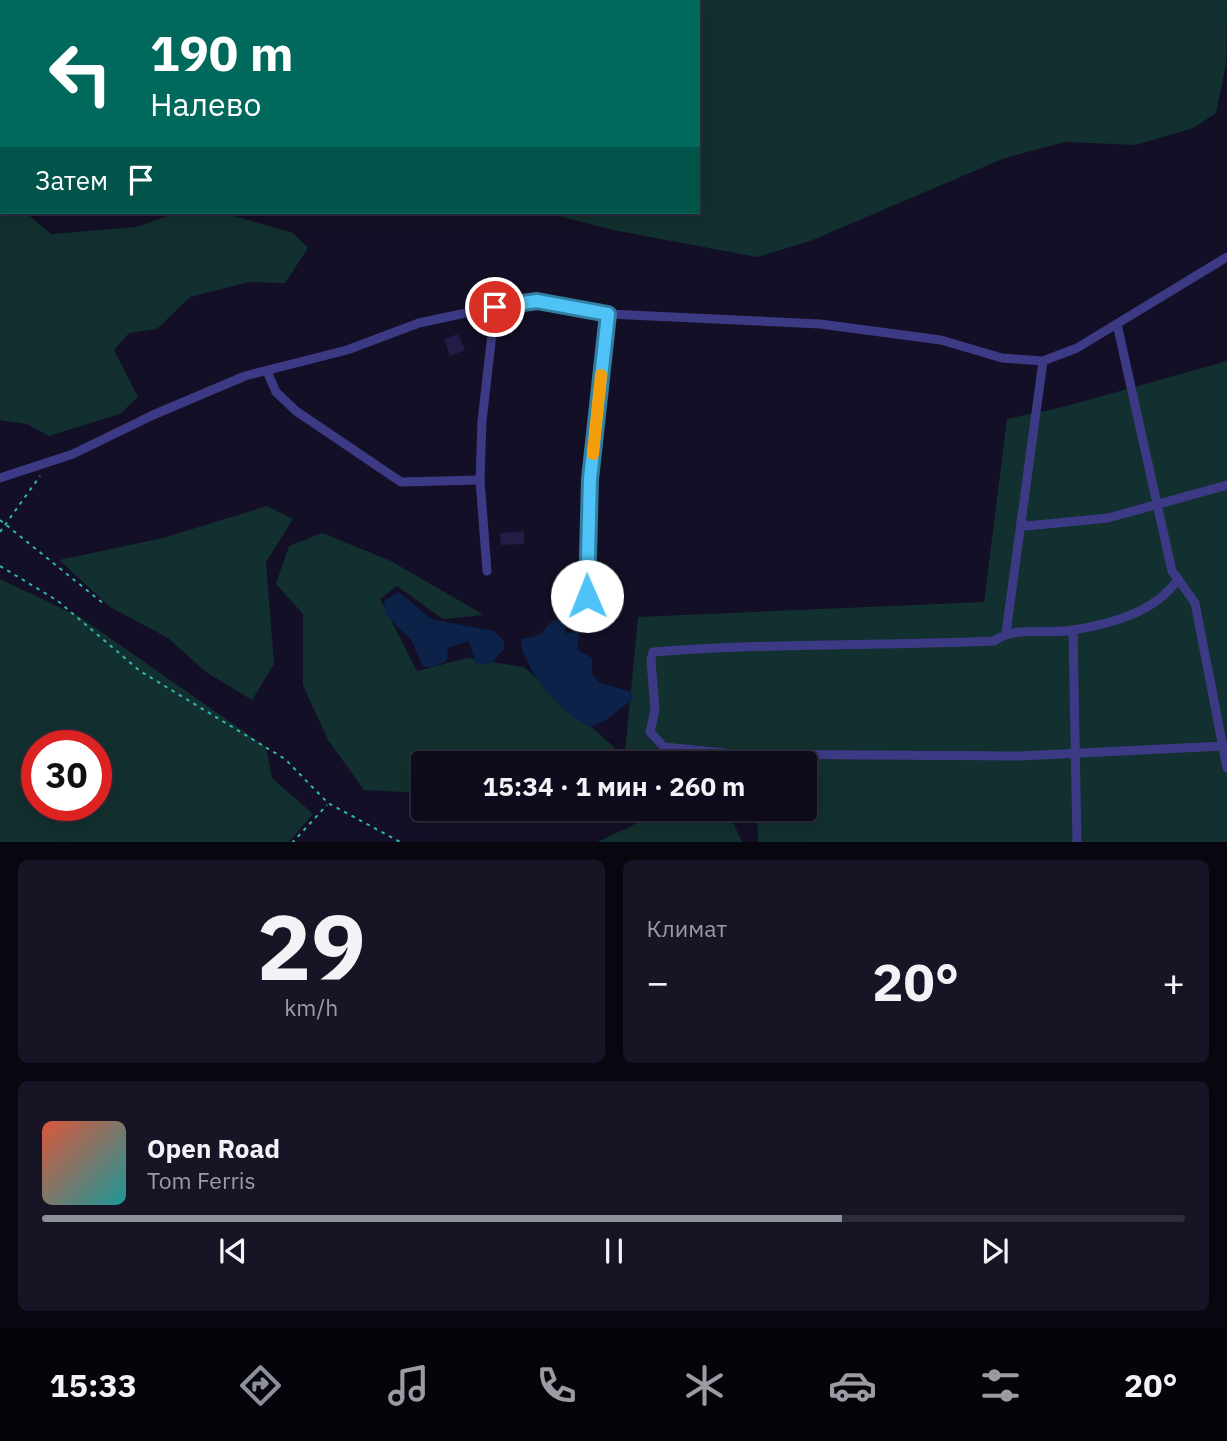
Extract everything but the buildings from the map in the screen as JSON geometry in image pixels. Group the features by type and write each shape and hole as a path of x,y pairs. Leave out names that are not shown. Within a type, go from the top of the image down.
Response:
{"street":[{"path":"0,478 73,454 245,376 347,350 419,323 495,307 537,301 608,314 820,324 941,340 1002,358 1043,361 1077,348 1227,258"},
{"path":"486,571 480,480 482,421 495,307"},
{"path":"587,596 590,479 608,314"},
{"path":"1117,324 1172,570 1195,603 1227,768"},
{"path":"1006,633 1043,361"},
{"path":"267,371 276,392 296,411 401,482 480,480"},
{"path":"1021,521 1026,526 1108,518 1157,502 1227,485"},
{"path":"1178,579 1168,594 1150,608 1073,631 1006,633 994,641 885,646 725,646 653,652 655,710 650,732 664,747 736,754 1021,755 1223,746"},
{"path":"1073,631 1077,842"}],"path":[{"path":"0,532 38,480 45,464"},
{"path":"0,520 104,604"},
{"path":"0,566 58,601 140,671 285,759 328,803 402,842"},
{"path":"292,842 328,803"}],"green space":[{"path":"700,0 1227,0 1226,64 1216,113 1193,128 1136,145 1065,142 1005,158 810,241 757,257 613,230 551,214 700,214"},
{"path":"0,214 27,214 51,234 136,227 173,214 228,214 293,233 308,248 285,283 249,282 190,297 157,329 129,333 114,350 138,397 120,414 49,436 27,424 0,420"},
{"path":"1227,361 1227,842 758,842 757,821 817,821 817,751 625,751 638,617 984,602 1007,419 1063,407"},
{"path":"267,506 293,519 266,562 274,664 252,700 206,672 168,638 110,607 59,560 163,538"},
{"path":"322,533 391,561 484,615 443,619 397,586 380,599 417,671 467,658 524,667 615,748 612,751 411,751 411,792 364,790 328,740 303,685 303,614 276,584 289,546"},
{"path":"0,579 80,617 266,747 272,778 313,814 289,842 0,842"},
{"path":"642,821 732,821 742,842 597,842"}],"water":[{"path":"399,592 431,619 494,631 504,641 504,649 491,663 477,665 468,641 448,648 447,661 436,666 423,667 412,641 385,614 384,601"},
{"path":"553,620 561,620 565,624 566,633 577,632 577,649 592,658 592,675 600,683 632,692 634,698 606,720 591,727 580,722 557,703 536,677 523,650 521,639 540,635"}],"slow traffic":[{"path":"593,454 601,375"}],"route":[{"path":"495,307 537,301 608,314 590,479 587,596"}]}
